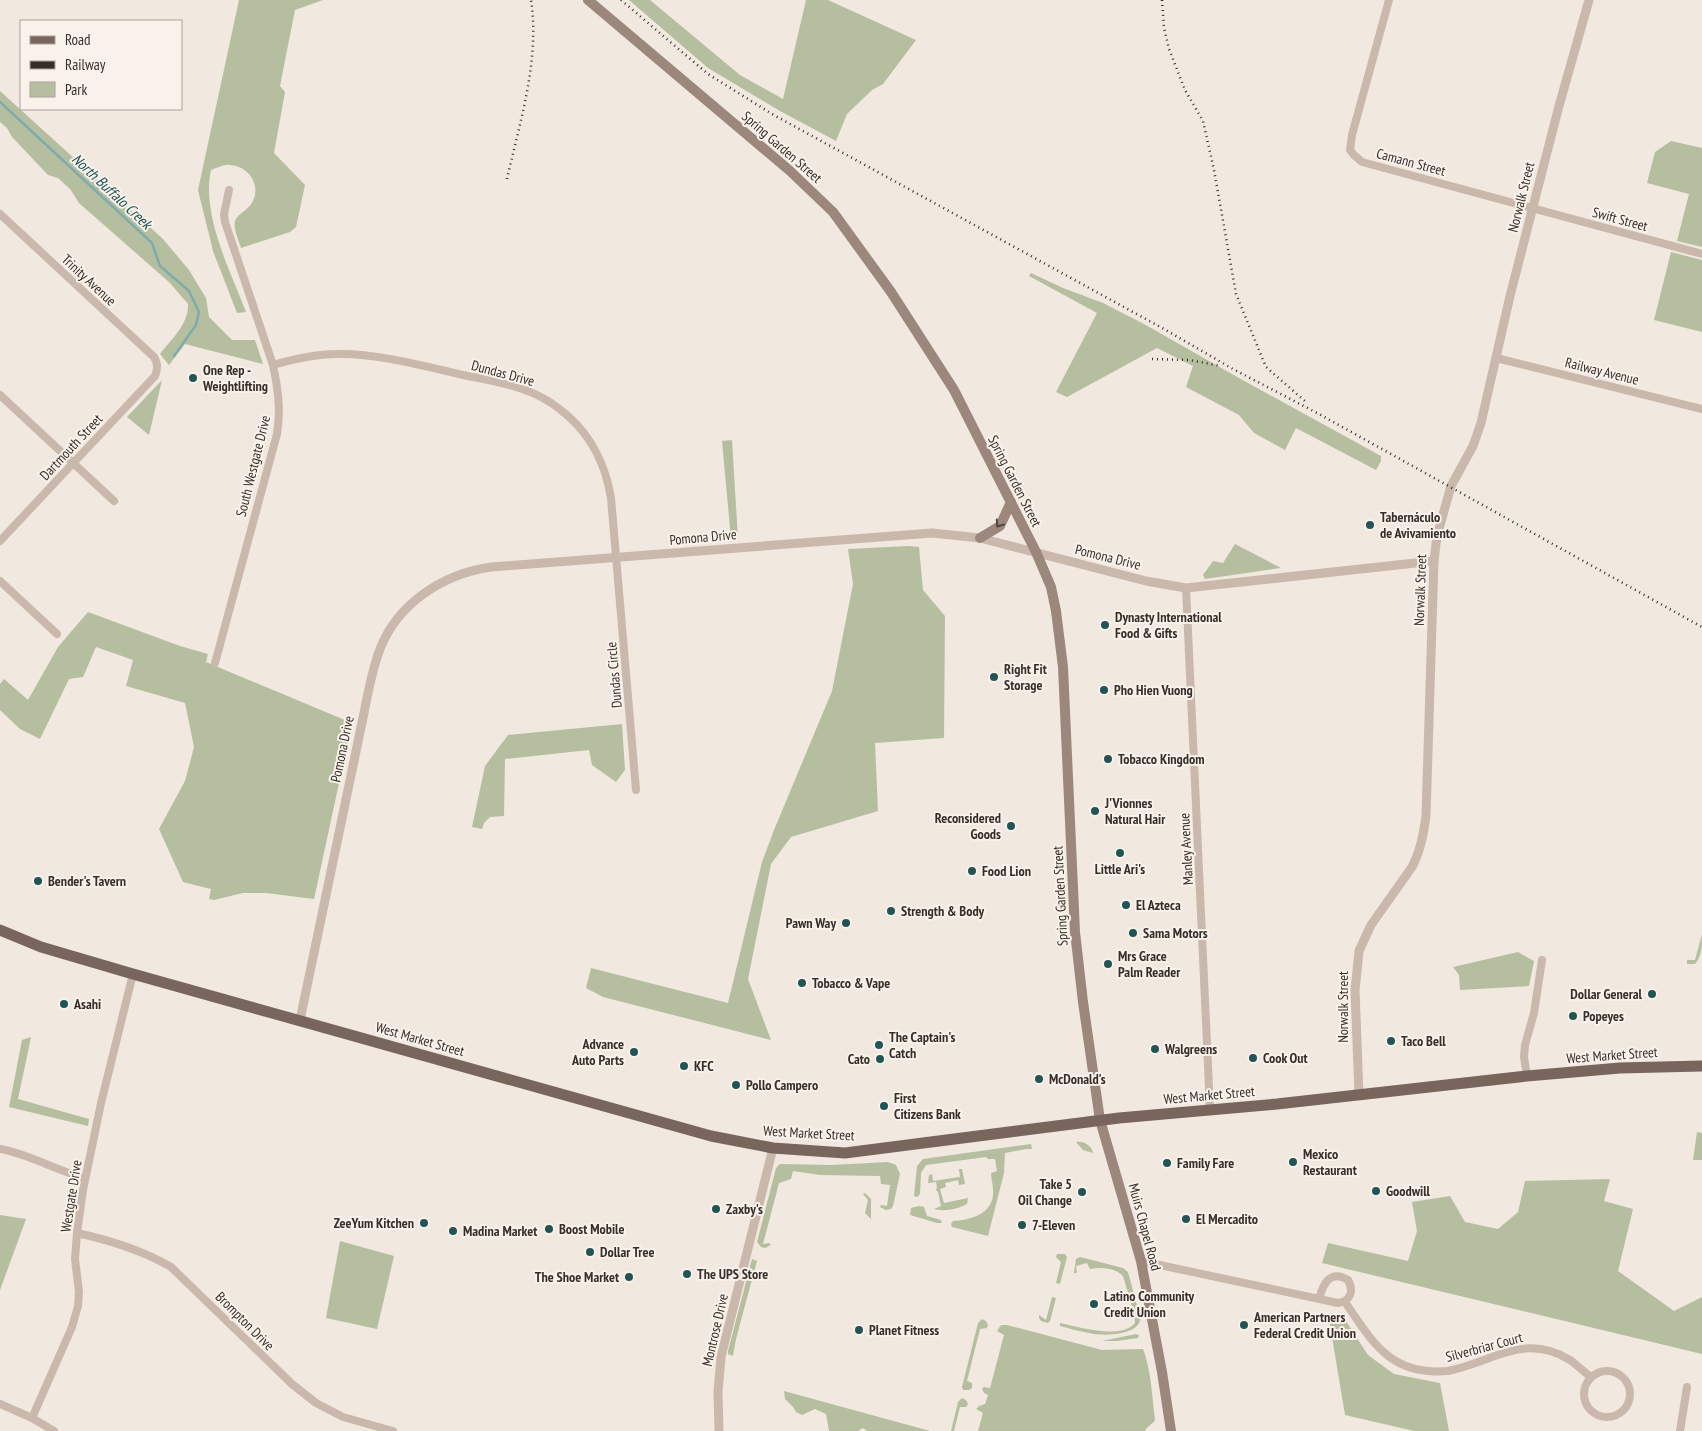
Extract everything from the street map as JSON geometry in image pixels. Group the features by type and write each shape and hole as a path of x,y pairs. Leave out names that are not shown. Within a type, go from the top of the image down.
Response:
{"main road":[{"name":"Spring Garden Street","path":"588,0 782,164 833,212 890,292 954,390 1036,552 1050,587 1056,611 1063,667 1075,932 1082,1002 1100,1120"},
{"path":"980,538 1000,526 1011,502"},
{"name":"West Market Street","path":"0,930 41,947 133,974 712,1136 773,1148 845,1153 1100,1120 1527,1076 1620,1068 1702,1066"},
{"name":"Muirs Chapel Road","path":"1100,1120 1141,1261 1162,1371 1171,1431"}],"street":[{"name":"Camann Street","path":"1389,0 1352,135 1350,145 1354,155 1362,162 1532,209"},
{"name":"Norwalk Street","path":"1359,1094 1355,990 1359,951 1371,925 1412,867 1424,832 1427,805 1434,561 1437,536 1451,486 1478,435 1532,209 1566,76 1589,0"},
{"name":"South Westgate Drive","path":"215,663 276,434 279,404 274,365 225,222 224,214 230,190"},
{"name":"Swift Street","path":"1532,209 1702,254"},
{"name":"Trinity Avenue","path":"0,214 154,357 158,368"},
{"name":"Dundas Drive","path":"274,365 318,355 354,354 506,384 537,395 569,417 583,432 598,455 609,487 616,558"},
{"name":"Railway Avenue","path":"1496,358 1702,409"},
{"name":"Dartmouth Street","path":"0,541 155,376 158,368"},
{"path":"0,395 114,501"},
{"name":"Pomona Drive","path":"300,1020 373,670 383,642 408,607 428,590 462,573 491,567 917,534 948,534 980,538 1146,580 1186,588 1434,561"},
{"name":"Dundas Circle","path":"616,558 636,790"},
{"path":"0,581 57,634"},
{"name":"Manley Avenue","path":"1186,588 1210,1109"},
{"path":"1527,1076 1524,1057 1525,1045 1534,1013 1542,960"},
{"name":"Westgate Drive","path":"32,1418 72,1327 78,1306 77,1233 85,1178 133,974"},
{"name":"Montrose Drive","path":"719,1431 718,1392 721,1357 773,1148"},
{"path":"0,1149 18,1153 85,1178"},
{"name":"Brompton Drive","path":"77,1233 92,1236 149,1255 171,1267 292,1384 316,1403 343,1417 393,1431"},
{"path":"1141,1261 1319,1299 1338,1303 1345,1302 1350,1295 1351,1285 1348,1280 1338,1276 1333,1277 1324,1284 1319,1299"},
{"name":"Silverbriar Court","path":"1345,1302 1372,1342 1400,1363 1414,1368 1437,1372 1448,1371 1513,1350 1532,1348 1546,1350 1564,1357 1591,1377"},
{"path":"1610,1371 1624,1379 1630,1388 1630,1398 1623,1412 1608,1418 1598,1416 1590,1410 1584,1396 1585,1386 1591,1377 1600,1372 1610,1371"},
{"path":"1680,1431 1687,1387"},
{"path":"0,1404 32,1418 54,1431"}],"green space":[{"path":"239,0 323,0 295,10 280,86 285,92 274,153 305,185 296,227 290,232 241,248 235,231 235,221 253,201 255,195 254,182 247,172 236,166 225,165 211,170 209,187 213,223 225,260 246,312 237,313 213,251 198,190"},
{"path":"629,0 650,0 740,75 783,99 806,0 828,0 916,40 883,84 872,90 847,114 836,141 780,111 708,68"},
{"path":"0,91 163,239 189,270 206,298 209,317 232,340 255,340 263,364 185,344 169,365 160,354 186,318 188,304 170,283 79,203 70,189 58,178 48,175 0,122"},
{"path":"1671,141 1702,148 1702,247 1677,241 1689,194 1647,183 1655,152"},
{"path":"1671,252 1702,260 1702,332 1654,320"},
{"path":"1031,273 1063,288 1103,303 1144,324 1381,456 1381,461 1376,470 1296,428 1285,450 1254,433 1239,415 1186,387 1193,366 1157,348 1067,397 1056,392 1097,313 1029,276"},
{"path":"162,380 149,435 127,417"},
{"path":"732,440 738,539 731,539 722,441"},
{"path":"1235,544 1281,568 1205,579 1203,575 1213,561 1223,563"},
{"path":"919,547 923,590 945,616 944,738 875,743 878,811 791,837 771,864 748,979 771,1040 603,997 586,988 591,968 728,1003 762,862 832,691 853,584 848,549"},
{"path":"88,612 180,646 208,654 206,662 352,723 314,899 266,893 243,893 214,900 209,899 211,889 183,882 159,829 185,781 194,747 185,703 126,686 133,660 96,647 83,677 69,679 40,739 20,729 0,710 0,684 4,679 28,700 58,647"},
{"path":"622,724 625,770 616,782 592,765 589,750 505,759 504,816 490,817 484,823 482,829 472,827 485,766 508,735"},
{"path":"1702,934 1699,958 1695,964 1687,964 1687,960 1695,960"},
{"path":"1518,952 1534,961 1529,986 1460,990 1459,975 1453,967"},
{"path":"31,1037 18,1099 89,1119 88,1126 9,1107 22,1040"},
{"path":"1697,1132 1702,1133 1702,1160 1693,1160"},
{"path":"1076,1142 1087,1144 1093,1153 1083,1150"},
{"path":"1031,1144 1032,1149 1005,1153 1004,1173 988,1236 952,1227 951,1224 953,1221 974,1217 986,1210 993,1198 991,1173 997,1171 995,1159 988,1159 986,1157 926,1165 921,1173 920,1194 917,1197 914,1196 917,1166 923,1159"},
{"path":"888,1162 896,1165 900,1174 893,1206 891,1209 886,1210 880,1207 881,1205 887,1206 890,1185 881,1184 880,1176 820,1175 793,1171 791,1179 779,1183 763,1244 769,1243 771,1245 765,1248 761,1247 757,1242 776,1168 780,1164 832,1165"},
{"path":"959,1169 962,1169 965,1184 959,1185 958,1180 945,1183 946,1187 940,1189 944,1203 968,1198 967,1204 951,1210 934,1209 941,1206 936,1190 936,1182 928,1183 929,1175 932,1174 933,1181 960,1177"},
{"path":"1610,1179 1604,1201 1633,1209 1618,1271 1674,1311 1702,1297 1702,1354 1322,1263 1328,1243 1408,1261 1417,1231 1412,1202 1450,1196 1465,1222 1498,1229 1518,1212 1525,1181"},
{"path":"865,1193 871,1199 871,1219 865,1213 868,1200 863,1194"},
{"path":"924,1207 927,1216 941,1220 942,1223 910,1215 911,1208"},
{"path":"0,1215 26,1219 0,1290"},
{"path":"340,1241 394,1256 377,1329 326,1318"},
{"path":"1057,1254 1065,1254 1067,1257 1060,1284 1056,1283 1061,1262 1056,1257"},
{"path":"1080,1257 1123,1268 1128,1272 1140,1317 1139,1323 1135,1327 1123,1333 1100,1335 1060,1326 1060,1323 1110,1332 1129,1328 1135,1323 1134,1313 1123,1276 1107,1268 1090,1269 1087,1263 1076,1266 1077,1273 1074,1273 1076,1259"},
{"path":"752,1259 757,1261 733,1356 728,1354 728,1351"},
{"path":"1052,1297 1056,1298 1050,1321 1048,1323 1041,1321 1039,1315 1046,1320"},
{"path":"1328,1313 1342,1315 1368,1355 1394,1374 1440,1383 1449,1431 1414,1431 1345,1415"},
{"path":"982,1319 988,1325 987,1328 980,1329 967,1381 972,1383 972,1388 963,1390 962,1387 978,1323"},
{"path":"1001,1325 1102,1350 1143,1349 1150,1374 1155,1420 1145,1431 978,1431 983,1413 976,1409 985,1404 988,1395 982,1389 984,1387 990,1388 1004,1335 997,1331"},
{"path":"1139,1335 1138,1338 1102,1341"},
{"path":"784,1391 930,1431 867,1431 863,1428 858,1431 829,1431 826,1414 815,1409 802,1415 796,1412 785,1399"},
{"path":"962,1398 968,1404 966,1407 960,1407 954,1431 951,1431 958,1402"}],"waterway":[{"name":"North Buffalo Creek","path":"0,102 152,243 160,266 189,291 199,312 196,325 174,356"}],"railway":[{"path":"507,179 523,113 531,68 533,45 531,0"},
{"path":"621,0 708,74 772,114 1164,329 1233,369 1319,414 1702,627"},
{"path":"1162,0 1164,28 1169,49 1185,90 1203,121 1214,170 1236,294 1266,367 1306,402"},
{"path":"1152,359 1189,360 1221,366"}],"place":[{"name":"One Rep - Weightlifting","path":"193,378"},
{"name":"Tabernáculo de Avivamiento","path":"1370,525"},
{"name":"Dynasty International Food & Gifts","path":"1105,625"},
{"name":"Right Fit Storage","path":"994,677"},
{"name":"Pho Hien Vuong","path":"1104,690"},
{"name":"Tobacco Kingdom","path":"1108,759"},
{"name":"J'Vionnes Natural Hair","path":"1095,811"},
{"name":"Reconsidered Goods","path":"1011,826"},
{"name":"Little Ari's","path":"1120,853"},
{"name":"Food Lion","path":"972,871"},
{"name":"Bender's Tavern","path":"38,881"},
{"name":"El Azteca","path":"1126,905"},
{"name":"Strength & Body","path":"891,911"},
{"name":"Pawn Way","path":"846,923"},
{"name":"Sama Motors","path":"1133,933"},
{"name":"Mrs Grace Palm Reader","path":"1108,964"},
{"name":"Tobacco & Vape","path":"802,983"},
{"name":"Dollar General","path":"1652,994"},
{"name":"Asahi","path":"64,1004"},
{"name":"Popeyes","path":"1573,1016"},
{"name":"Taco Bell","path":"1391,1041"},
{"name":"The Captain's Catch","path":"879,1045"},
{"name":"Walgreens","path":"1155,1049"},
{"name":"Advance Auto Parts","path":"634,1052"},
{"name":"Cook Out","path":"1253,1058"},
{"name":"Cato","path":"880,1059"},
{"name":"KFC","path":"684,1066"},
{"name":"McDonald's","path":"1039,1079"},
{"name":"Pollo Campero","path":"736,1085"},
{"name":"First Citizens Bank","path":"884,1106"},
{"name":"Mexico Restaurant","path":"1293,1162"},
{"name":"Family Fare","path":"1167,1163"},
{"name":"Goodwill","path":"1376,1191"},
{"name":"Take 5 Oil Change","path":"1082,1192"},
{"name":"Zaxby's","path":"716,1209"},
{"name":"El Mercadito","path":"1186,1219"},
{"name":"ZeeYum Kitchen","path":"424,1223"},
{"name":"7-Eleven","path":"1022,1225"},
{"name":"Boost Mobile","path":"549,1229"},
{"name":"Madina Market","path":"453,1231"},
{"name":"Dollar Tree","path":"590,1252"},
{"name":"The UPS Store","path":"687,1274"},
{"name":"The Shoe Market","path":"629,1277"},
{"name":"Latino Community Credit Union","path":"1094,1304"},
{"name":"American Partners Federal Credit Union","path":"1244,1325"},
{"name":"Planet Fitness","path":"859,1330"}]}
